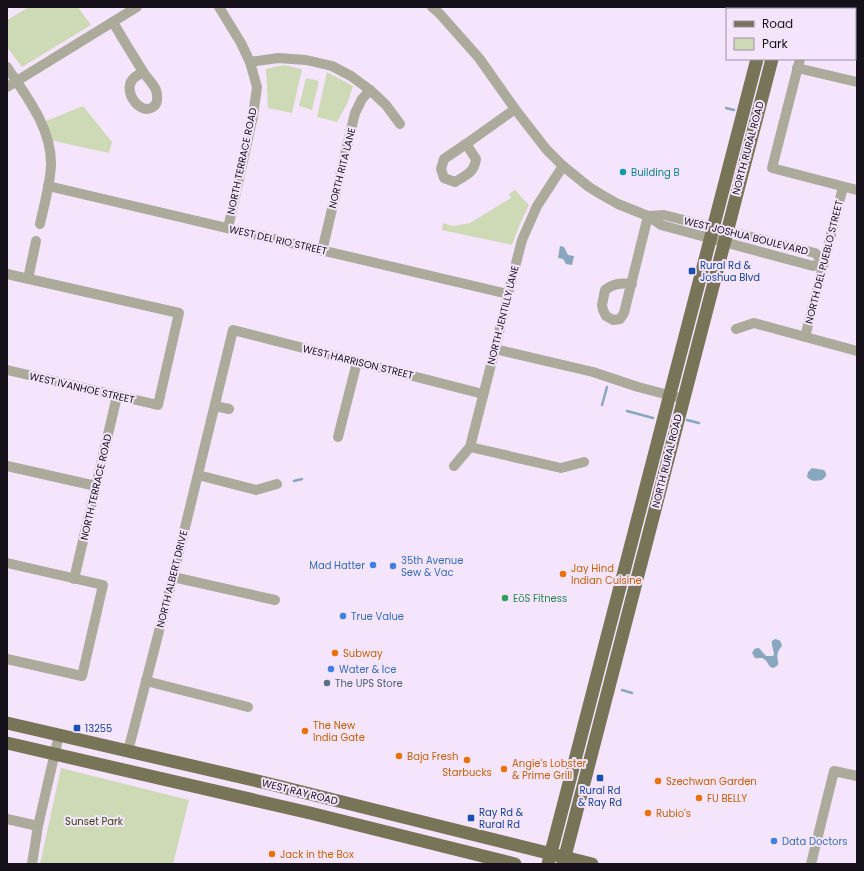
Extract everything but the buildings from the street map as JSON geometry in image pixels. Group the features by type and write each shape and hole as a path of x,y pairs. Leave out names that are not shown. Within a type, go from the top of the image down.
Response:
{"main road":[{"name":"NORTH RURAL ROAD","path":"549,860 757,60"},
{"name":"NORTH RURAL ROAD","path":"564,861 772,60"},
{"name":"WEST RAY ROAD","path":"7,723 315,795 549,860 592,864"},
{"name":"WEST RAY ROAD","path":"7,743 310,813 515,864"},
{"path":"310,813 315,795"}],"street":[{"path":"7,87 137,7"},
{"name":"NORTH TERRACE ROAD","path":"219,7 241,43 250,62 256,87 253,116 228,228"},
{"name":"WEST JOSHUA BOULEVARD","path":"432,7 444,18 479,58 515,109 546,149 563,166 589,187 618,204 648,216 664,215 712,233 813,266 824,262"},
{"path":"113,22 143,72"},
{"path":"250,62 278,58 306,60 332,66 352,76 370,90 386,104 400,124"},
{"path":"857,82 798,63 772,168 857,190"},
{"path":"7,67 35,109 48,140 51,163 40,224"},
{"name":"NORTH RITA LANE","path":"322,251 355,113 362,99 370,90"},
{"path":"466,144 515,109"},
{"name":"NORTH JENTILLY LANE","path":"454,466 470,447 522,240 537,206 563,166"},
{"name":"WEST DEL RIO STREET","path":"48,186 508,294"},
{"name":"NORTH DEL PUEBLO STREET","path":"806,337 843,187"},
{"path":"632,284 648,216"},
{"path":"7,274 28,279 36,241"},
{"name":"WEST IVANHOE STREET","path":"7,370 158,405 179,313 28,279"},
{"path":"736,329 754,323 857,351"},
{"name":"WEST HARRISON STREET","path":"233,330 484,394"},
{"name":"NORTH ALBERT DRIVE","path":"128,751 173,577 233,330"},
{"path":"495,349 593,372 684,399"},
{"path":"338,437 357,362"},
{"name":"NORTH TERRACE ROAD","path":"74,579 117,396"},
{"path":"215,406 229,409"},
{"path":"470,447 561,468 584,462"},
{"path":"7,466 96,486"},
{"path":"198,475 256,490 277,484"},
{"path":"7,563 103,585 82,676 7,659"},
{"path":"173,577 275,600"},
{"path":"146,681 248,707"},
{"path":"32,864 38,826 59,735"},
{"path":"811,864 834,771 857,776"},
{"path":"7,819 38,826"}],"green space":[{"path":"29,7 78,7 91,25 22,67 7,47 7,20"},
{"path":"284,65 302,69 292,113 268,108 266,69"},
{"path":"327,72 353,86 347,104 337,122 317,117"},
{"path":"306,78 319,81 312,110 299,106"},
{"path":"83,106 112,142 109,153 49,140 41,123"},
{"path":"515,190 529,205 512,245 442,230 443,223 453,226 470,223 511,198 509,194"},
{"name":"Sunset Park","path":"61,768 189,800 173,864 40,864"}],"water":[{"path":"560,246 564,247 568,255 574,256 572,265 566,264 563,259 558,258"},
{"path":"812,468 824,470 826,476 822,480 810,480 807,477 808,472"},
{"path":"775,639 780,641 782,646 777,655 778,665 773,668 763,658 755,658 752,653 756,648 759,648 766,656 774,655 772,641"}],"waterway":[{"path":"726,108 734,110"},
{"path":"602,405 607,387"},
{"path":"627,411 653,418"},
{"path":"687,420 699,423"},
{"path":"294,481 302,479"},
{"path":"622,690 632,693"},
{"path":"482,821 485,811"}],"place":[{"name":"Building B","path":"623,172"},
{"name":"Rural Rd & Joshua Blvd","path":"692,271"},
{"name":"Mad Hatter","path":"373,565"},
{"name":"35th Avenue Sew & Vac","path":"393,566"},
{"name":"Jay Hind Indian Cuisine","path":"563,574"},
{"name":"EōS Fitness","path":"505,598"},
{"name":"True Value","path":"343,616"},
{"name":"Subway","path":"335,653"},
{"name":"Water & Ice","path":"331,669"},
{"name":"The UPS Store","path":"327,683"},
{"name":"13255","path":"77,728"},
{"name":"The New India Gate","path":"305,731"},
{"name":"Baja Fresh","path":"399,756"},
{"name":"Starbucks","path":"467,760"},
{"name":"Angie's Lobster & Prime Grill","path":"504,769"},
{"name":"Rural Rd & Ray Rd","path":"600,778"},
{"name":"Szechwan Garden","path":"658,781"},
{"name":"FU BELLY","path":"699,798"},
{"name":"Rubio's","path":"648,813"},
{"name":"Ray Rd & Rural Rd","path":"471,818"},
{"name":"Data Doctors","path":"774,841"},
{"name":"Jack in the Box","path":"272,854"}]}
